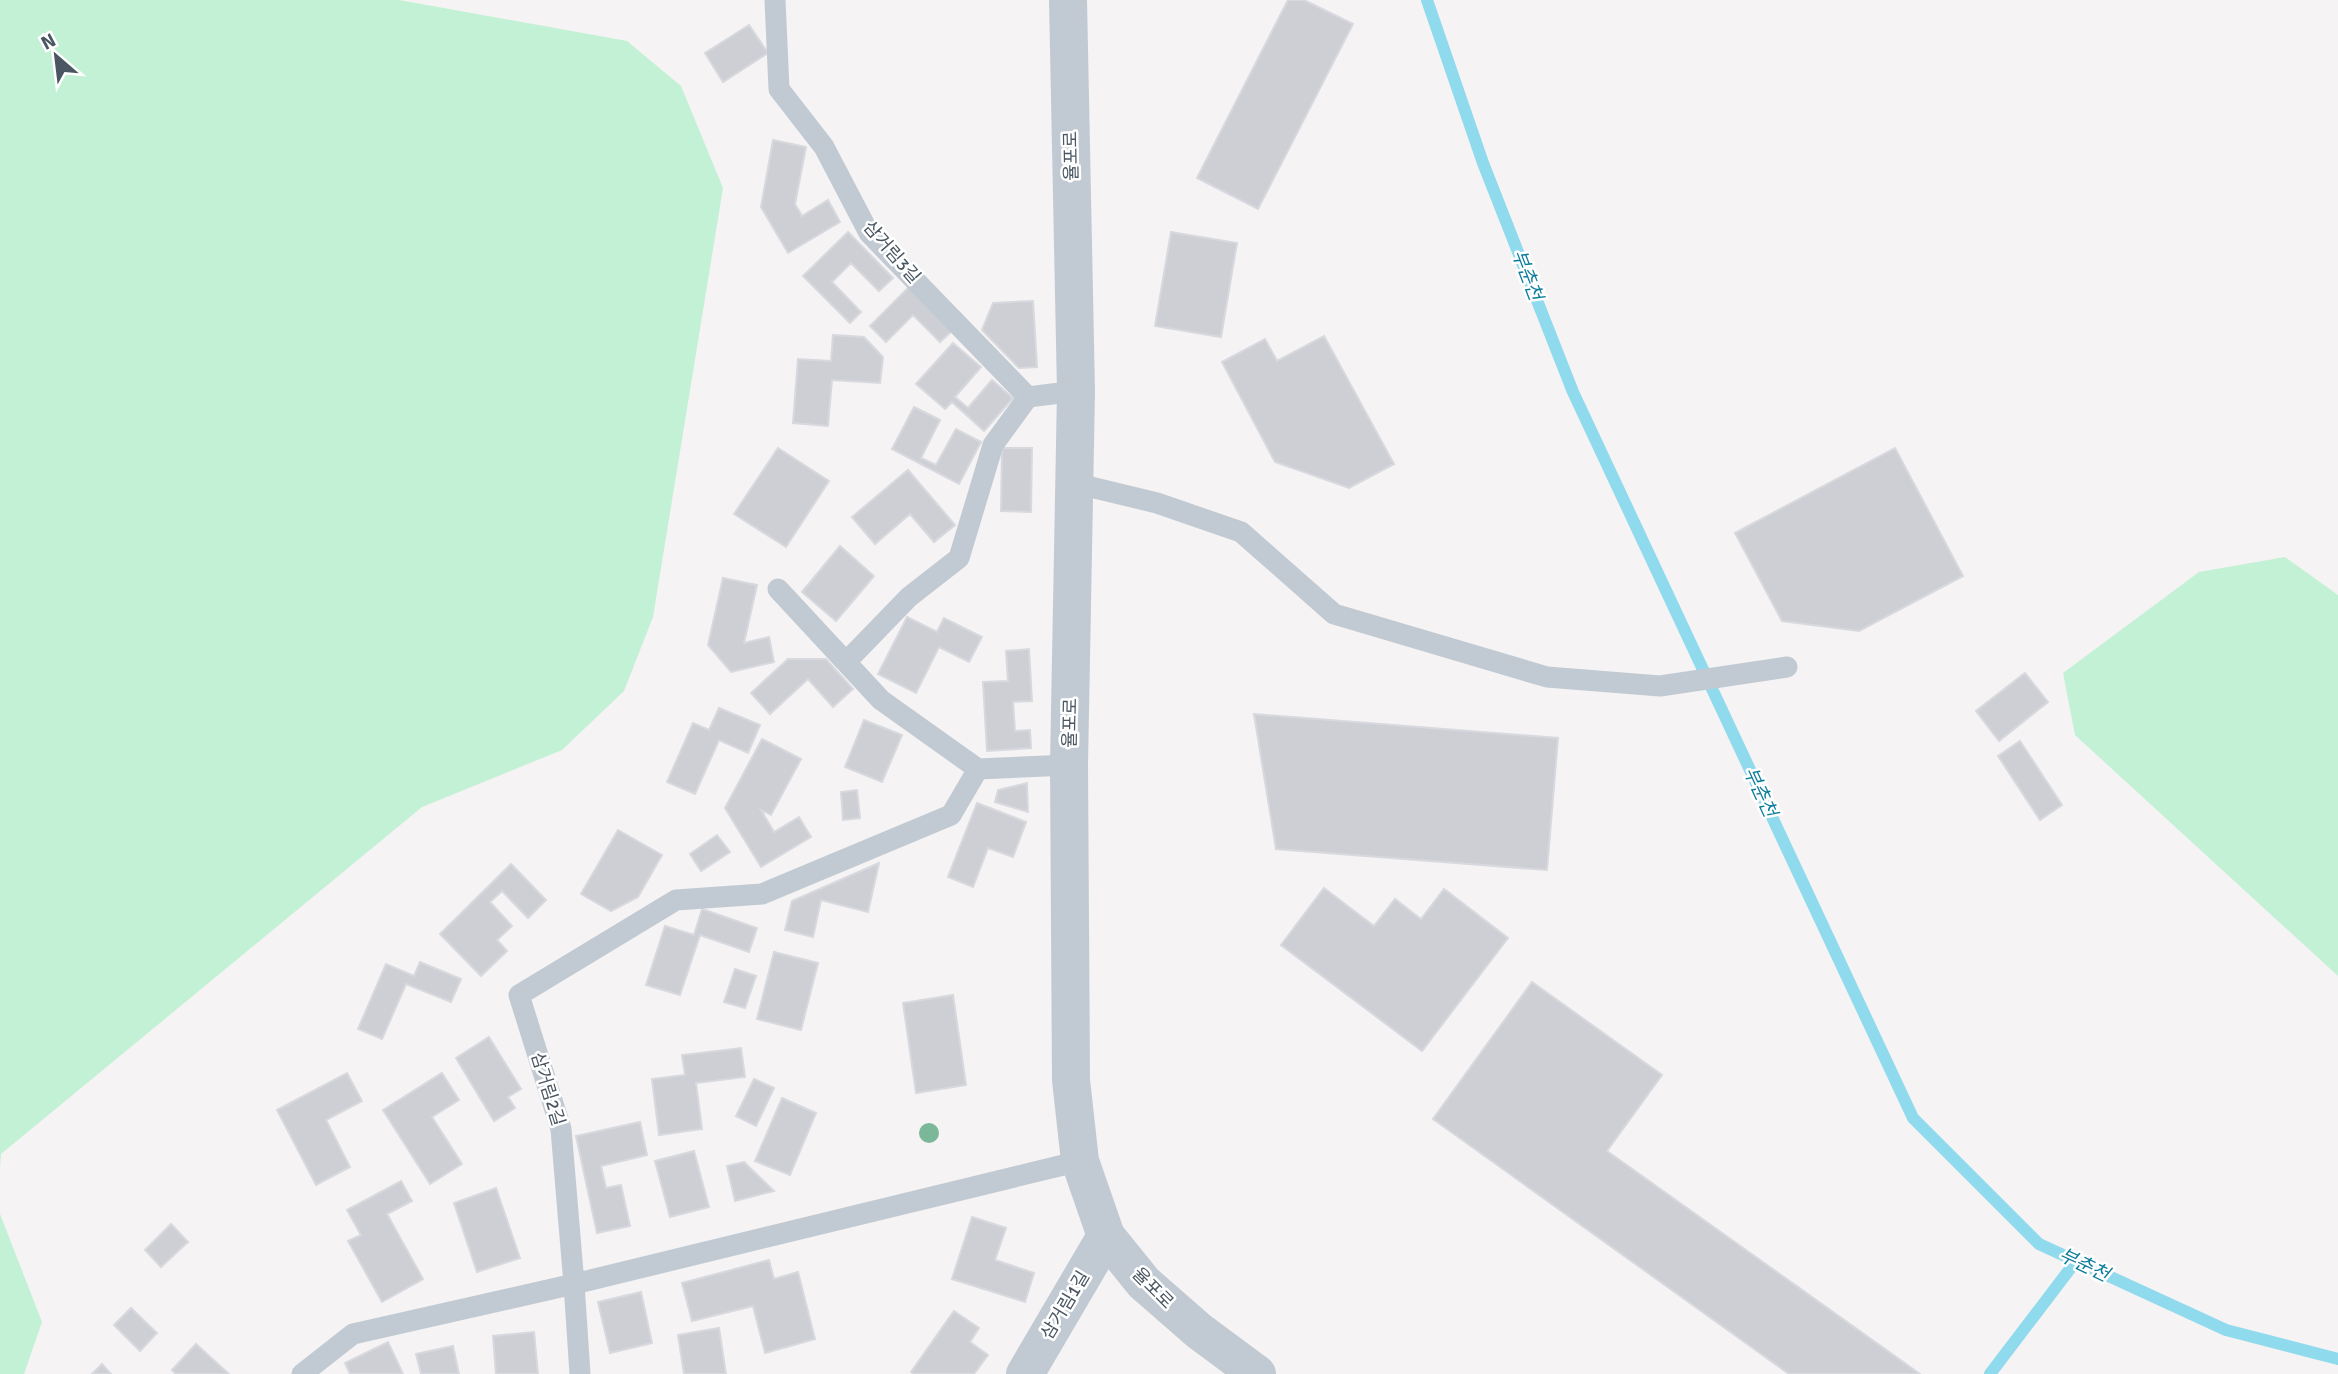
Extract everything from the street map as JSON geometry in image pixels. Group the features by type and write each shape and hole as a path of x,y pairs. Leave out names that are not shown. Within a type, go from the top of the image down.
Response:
{"street":[{"name":"율포로","path":"1068,0 1076,391 1069,765 1071,1080 1080,1161 1106,1236 1144,1283 1199,1331 1257,1374"},
{"name":"삼거림1길","path":"1025,1374 1106,1236"}],"lane":[{"name":"삼거림3길","path":"775,0 779,89 824,147 869,233 1028,397"},
{"path":"846,662 909,597 959,558 993,445 1028,397 1076,391"},
{"path":"1074,483 1157,503 1241,532 1334,614 1547,677 1660,686 1787,667"},
{"path":"778,589 881,700 978,769 1069,765"},
{"name":"삼거림2길","path":"574,1283 561,1129 519,995 676,900 762,894 951,815 978,769"},
{"path":"302,1374 353,1334 1080,1161"},
{"path":"574,1283 580,1374"}],"green space":[{"path":"0,0 399,0 627,41 681,86 723,188 653,617 624,691 562,750 422,807 1,1154 0,1168"},
{"path":"2285,557 2338,595 2338,976 2075,735 2063,673 2199,572"},
{"path":"0,1214 42,1322 24,1374 0,1374"}],"building":[{"path":"1288,0 1304,0 1353,24 1258,209 1197,178"},
{"path":"749,25 768,53 723,82 705,53"},
{"path":"773,140 806,147 795,204 802,216 828,200 840,222 788,253 761,207"},
{"path":"848,232 893,278 879,291 851,263 832,282 861,312 850,323 803,276"},
{"path":"1171,232 1237,243 1221,337 1155,326"},
{"path":"909,287 952,331 940,342 913,315 886,342 870,326"},
{"path":"1033,301 1037,367 1019,368 982,330 993,303"},
{"path":"833,335 864,337 883,357 880,383 832,380 828,426 793,423 798,359 831,361"},
{"path":"1324,336 1394,464 1349,488 1275,462 1222,362 1265,339 1277,361"},
{"path":"953,343 981,367 955,397 968,408 992,380 1013,398 984,431 952,402 945,409 916,384"},
{"path":"914,407 940,420 921,458 936,465 956,429 981,442 959,484 892,449"},
{"path":"778,448 829,481 786,547 734,514"},
{"path":"1002,448 1032,448 1031,512 1001,511"},
{"path":"1895,448 1963,576 1859,631 1782,621 1735,533"},
{"path":"908,470 955,525 934,542 910,514 875,544 852,517"},
{"path":"840,546 874,576 836,621 802,592"},
{"path":"723,578 757,585 744,643 769,637 774,662 731,672 708,645"},
{"path":"907,617 937,632 944,618 982,637 969,662 939,647 916,693 878,674"},
{"path":"1029,649 1032,701 1013,702 1015,731 1030,730 1031,748 987,751 983,682 1008,681 1006,651"},
{"path":"788,659 826,659 853,689 833,707 808,679 770,714 751,693"},
{"path":"2025,673 2048,702 1999,741 1976,711"},
{"path":"719,708 760,725 748,753 719,740 695,794 667,782 693,723 709,730"},
{"path":"1254,714 1558,738 1547,870 1276,849"},
{"path":"864,720 902,735 882,782 845,767"},
{"path":"762,739 801,759 771,815 761,810 774,832 799,817 811,837 761,867 725,808"},
{"path":"2020,741 2062,805 2040,820 1998,756"},
{"path":"1027,783 1028,812 995,802 998,790"},
{"path":"857,790 860,818 843,820 841,792"},
{"path":"977,803 1026,822 1013,857 988,848 973,887 948,877"},
{"path":"618,830 662,855 638,897 611,911 581,894"},
{"path":"717,835 730,852 701,871 690,854"},
{"path":"879,863 868,912 821,900 813,937 785,930 792,901"},
{"path":"511,864 546,900 528,918 502,891 490,902 512,926 497,940 507,951 481,976 440,934"},
{"path":"1324,888 1374,926 1395,899 1421,919 1444,889 1508,938 1422,1051 1281,945"},
{"path":"702,909 757,928 749,952 700,935 680,995 646,985 665,926 694,935"},
{"path":"774,952 818,963 801,1030 757,1019"},
{"path":"420,962 461,979 451,1002 406,984 382,1039 358,1029 386,964 414,976"},
{"path":"735,969 756,976 745,1008 724,1002"},
{"path":"1532,982 1662,1075 1607,1151 1920,1374 1789,1374 1433,1119"},
{"path":"953,995 966,1085 916,1093 903,1003"},
{"path":"489,1037 521,1089 508,1097 515,1108 494,1121 456,1058"},
{"path":"741,1048 745,1077 696,1083 702,1129 659,1135 652,1079 685,1075 682,1055"},
{"path":"347,1073 362,1101 326,1120 350,1167 316,1185 277,1110"},
{"path":"442,1073 459,1100 432,1117 462,1164 430,1184 383,1110"},
{"path":"754,1079 774,1088 756,1126 736,1116"},
{"path":"782,1098 816,1113 790,1175 755,1161"},
{"path":"640,1122 647,1155 601,1166 606,1188 621,1185 630,1226 597,1233 576,1136"},
{"path":"694,1151 709,1207 670,1217 655,1161"},
{"path":"744,1162 774,1191 735,1201 727,1166"},
{"path":"401,1181 412,1201 387,1214 423,1279 382,1302 348,1241 361,1235 347,1210"},
{"path":"496,1188 520,1258 477,1272 454,1203"},
{"path":"972,1217 1006,1228 995,1260 1034,1273 1025,1302 952,1279"},
{"path":"171,1224 188,1242 161,1267 145,1250"},
{"path":"769,1260 774,1279 798,1272 815,1339 765,1353 753,1306 692,1321 682,1283"},
{"path":"641,1292 652,1343 610,1353 598,1302"},
{"path":"131,1308 157,1333 140,1351 114,1325"},
{"path":"954,1311 979,1328 970,1342 988,1355 974,1374 911,1372"},
{"path":"719,1328 726,1374 684,1374 678,1335"},
{"path":"534,1332 538,1374 496,1374 493,1336"},
{"path":"388,1342 403,1374 350,1374 345,1363"},
{"path":"196,1344 229,1374 176,1374 172,1370"},
{"path":"453,1346 459,1374 421,1374 416,1354"},
{"path":"102,1364 111,1374 92,1374"}],"waterway":[{"name":"부춘천","path":"1427,0 1483,163 1573,392 1913,1118 2039,1244 2226,1330 2338,1359"},
{"path":"1990,1374 2076,1261"}]}
